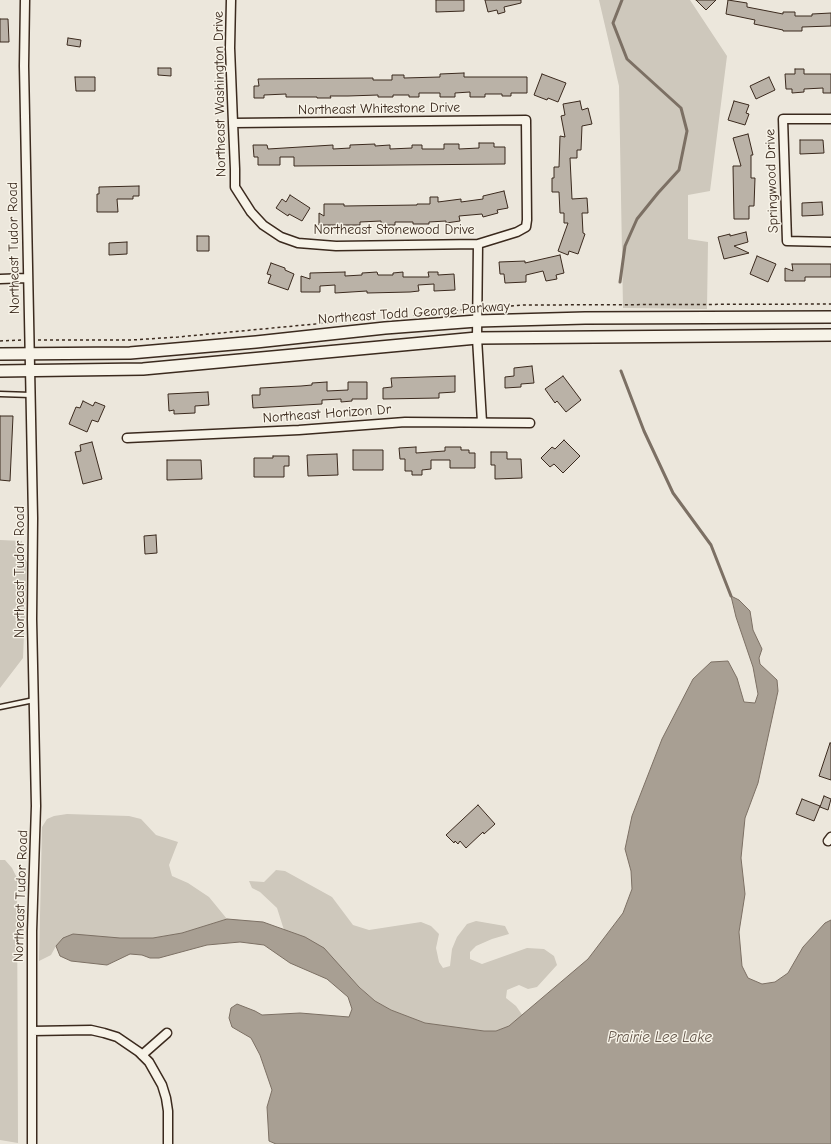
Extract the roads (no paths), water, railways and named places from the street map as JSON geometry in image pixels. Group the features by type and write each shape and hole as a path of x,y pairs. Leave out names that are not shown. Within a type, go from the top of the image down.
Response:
{"main road":[{"name":"Northeast Todd George Parkway","path":"0,354 130,353 159,351 385,328 477,321 593,318 831,317"},
{"path":"0,371 143,369 477,338 831,335"}],"street":[{"name":"Northeast Tudor Road","path":"25,0 24,66 27,278 34,518 32,619 36,806 32,931 32,1144"},
{"name":"Northeast Washington Drive","path":"231,0 230,48 235,187"},
{"name":"Springwood Drive","path":"831,119 783,119 787,241 831,242"},
{"name":"Northeast Whitestone Drive","path":"233,123 526,120 526,227"},
{"name":"Northeast Stonewood Drive","path":"235,187 251,212 263,225 281,237 298,243 336,246 478,244 517,232 526,227"},
{"path":"478,244 477,338 482,422"},
{"path":"0,279 27,278"},
{"name":"Northeast Horizon Dr","path":"127,438 298,430 405,422 530,423"},
{"path":"32,1030 91,1030 117,1037 142,1055 156,1073 166,1098 168,1111 168,1144"},
{"path":"142,1055 166,1033"}],"lane":[{"path":"0,394 31,395"},
{"path":"0,707 34,700"}],"water":[{"name":"Prairie Lee Lake","path":"731,596 739,600 750,611 753,630 762,649 759,658 760,664 777,680 778,691 758,783 745,818 741,858 745,894 739,932 742,966 748,978 762,984 775,982 788,973 803,947 825,923 831,920 831,1144 276,1144 269,1141 267,1107 272,1090 260,1055 251,1038 232,1027 229,1018 231,1008 237,1004 262,1015 300,1013 349,1017 352,1009 348,997 327,979 290,963 264,945 240,942 207,945 159,958 150,958 142,955 130,954 107,965 71,961 60,956 56,946 63,938 73,934 120,938 153,938 182,933 227,919 263,922 305,937 324,948 359,987 375,1001 391,1010 425,1023 484,1031 496,1031 509,1026 588,959 623,913 632,889 631,871 625,849 632,816 662,739 693,679 711,662 728,661 737,678 744,702 755,703 758,694 753,667 736,617"}],"waterway":[{"path":"620,282 625,246 637,219 679,170 687,131 681,108 627,59 613,23 622,0"},
{"path":"621,371 644,431 673,493 711,545 731,596"}]}
